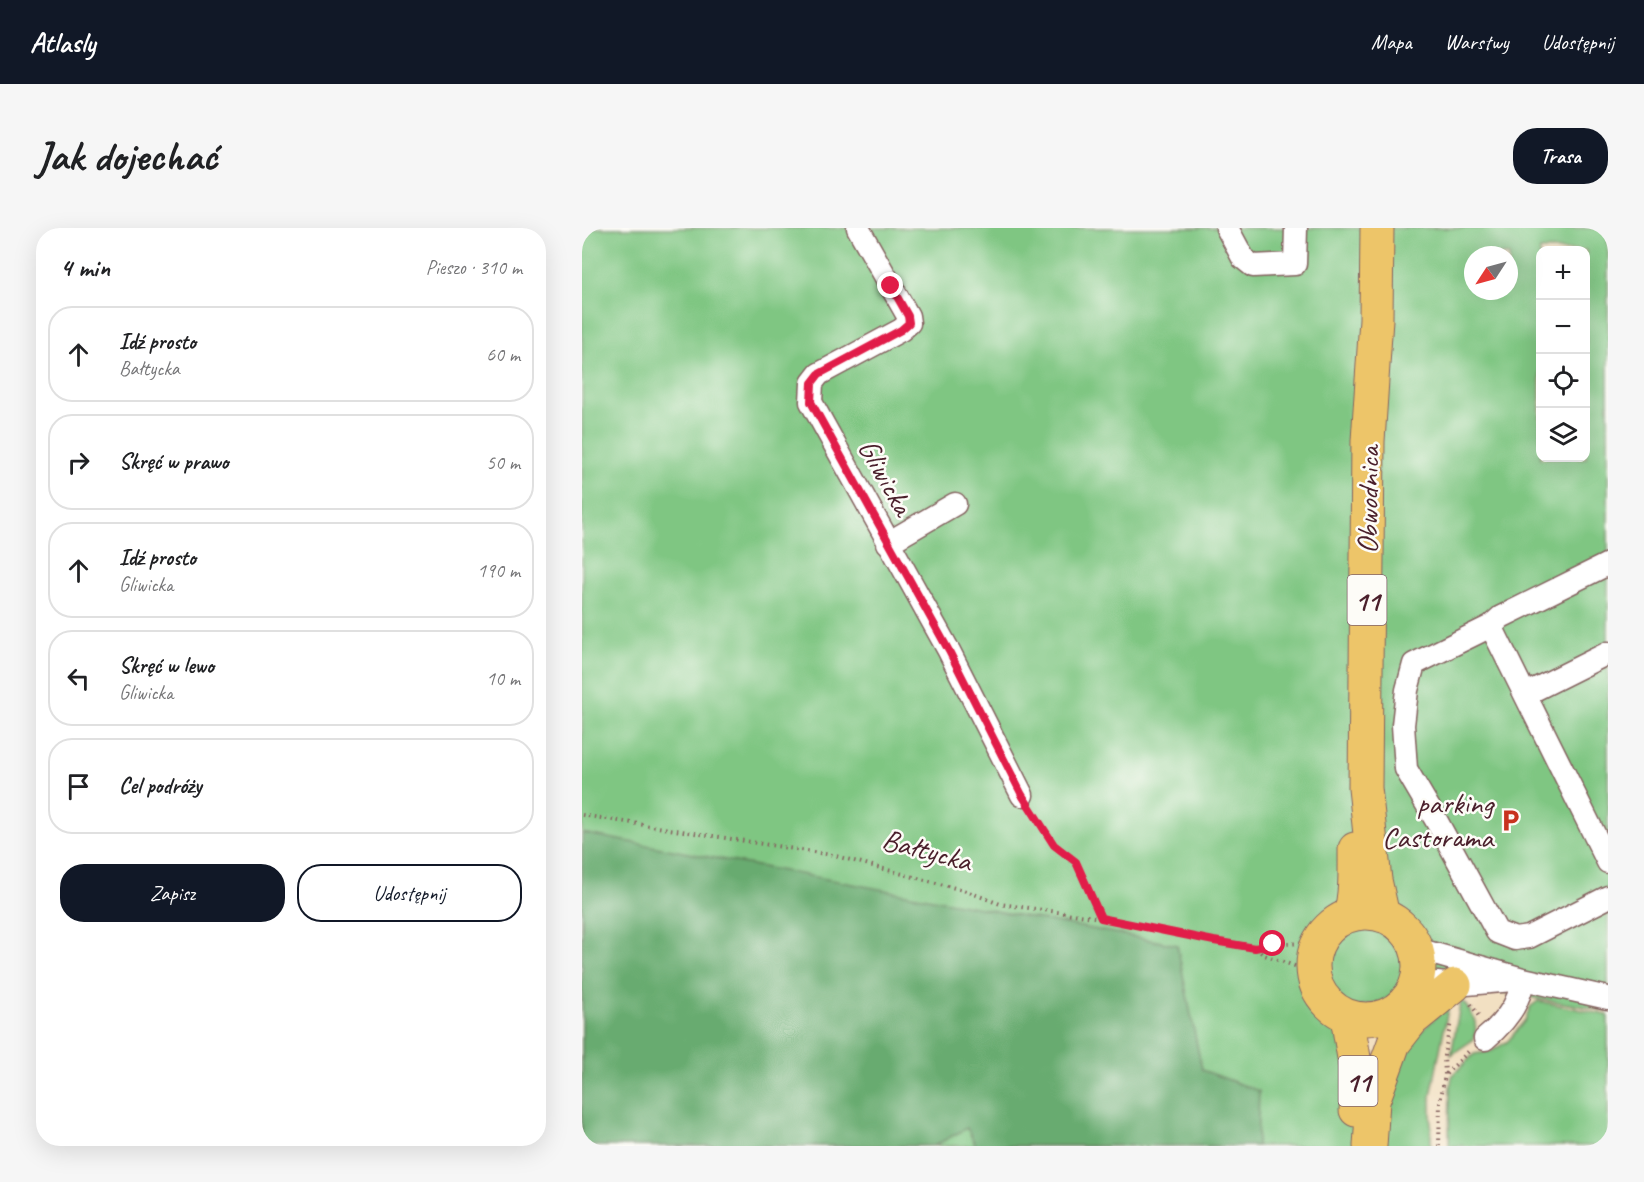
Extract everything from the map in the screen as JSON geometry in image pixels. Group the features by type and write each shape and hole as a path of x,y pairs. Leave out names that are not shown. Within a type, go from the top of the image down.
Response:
{"highway":[{"name":"Obwodnica","path":"1350,915 1355,881 1354,228"},
{"name":"Obwodnica","path":"1377,228 1377,319 1368,441 1365,788 1375,880 1383,916"},
{"path":"1367,913 1383,916 1397,923 1417,949 1420,968 1415,987 1407,1000 1384,1016 1369,1020 1347,1017 1325,1000 1316,983 1317,958 1323,935 1330,927 1350,915 1367,913"},
{"path":"1373,1101 1394,1043 1412,1020 1455,985"},
{"name":"11","path":"1370,1146 1373,1057 1384,1016"},
{"name":"11","path":"1347,1017 1358,1081 1353,1146"}],"street":[{"name":"Gliwicka","path":"858,228 908,316 909,323 901,330 819,374 812,383 811,402 959,670 1022,795"},
{"path":"1227,228 1243,258 1254,266 1295,264 1296,228"},
{"path":"888,543 955,504"},
{"path":"1608,564 1501,616 1491,626 1414,664 1407,690 1403,725 1406,769 1497,932 1515,939 1529,938 1608,897"},
{"path":"1491,626 1608,862"},
{"path":"1526,694 1608,653"},
{"path":"1417,949 1608,998"},
{"path":"1415,987 1437,982 1455,985 1523,978"},
{"path":"1485,1039 1513,1007 1523,978"}],"path":[{"path":"1022,795 1054,845 1076,862 1101,918"},
{"name":"Bałtycka","path":"582,814 832,855 966,891 1000,904 1101,918 1255,948"},
{"path":"1255,948 1273,944 1317,958"},
{"path":"1255,948 1264,955 1317,958"},
{"path":"1445,1075 1466,1053 1485,1039 1484,1027 1478,1015 1469,1000 1455,985"},
{"path":"1439,1146 1440,1103 1445,1075 1444,1055 1451,1018"}],"green space":[{"path":"582,228 1608,228 1608,1011 1404,975 1398,988 1389,998 1363,1005 1363,1146 582,1146"},
{"path":"582,833 1177,945 1202,1070 1259,1091 1257,1146 976,1146 967,1128 934,1146 582,1146"},
{"path":"1461,999 1474,1018 1476,1027 1474,1039 1451,1055"},
{"path":"1538,1001 1608,1015 1608,1146 1449,1146 1452,1076 1474,1054 1492,1051 1508,1041 1525,1020 1530,1007"},
{"path":"1449,1004 1431,1096 1431,1146 1384,1146 1386,1097 1396,1056"}],"place":[{"name":"parking Castorama","path":"1511,820"}],"route":[{"path":"891,286 908,316 909,323 901,330 819,374 812,383 811,402 949,651 1022,795 1054,845 1076,862 1101,918 1255,948 1273,944"}]}
